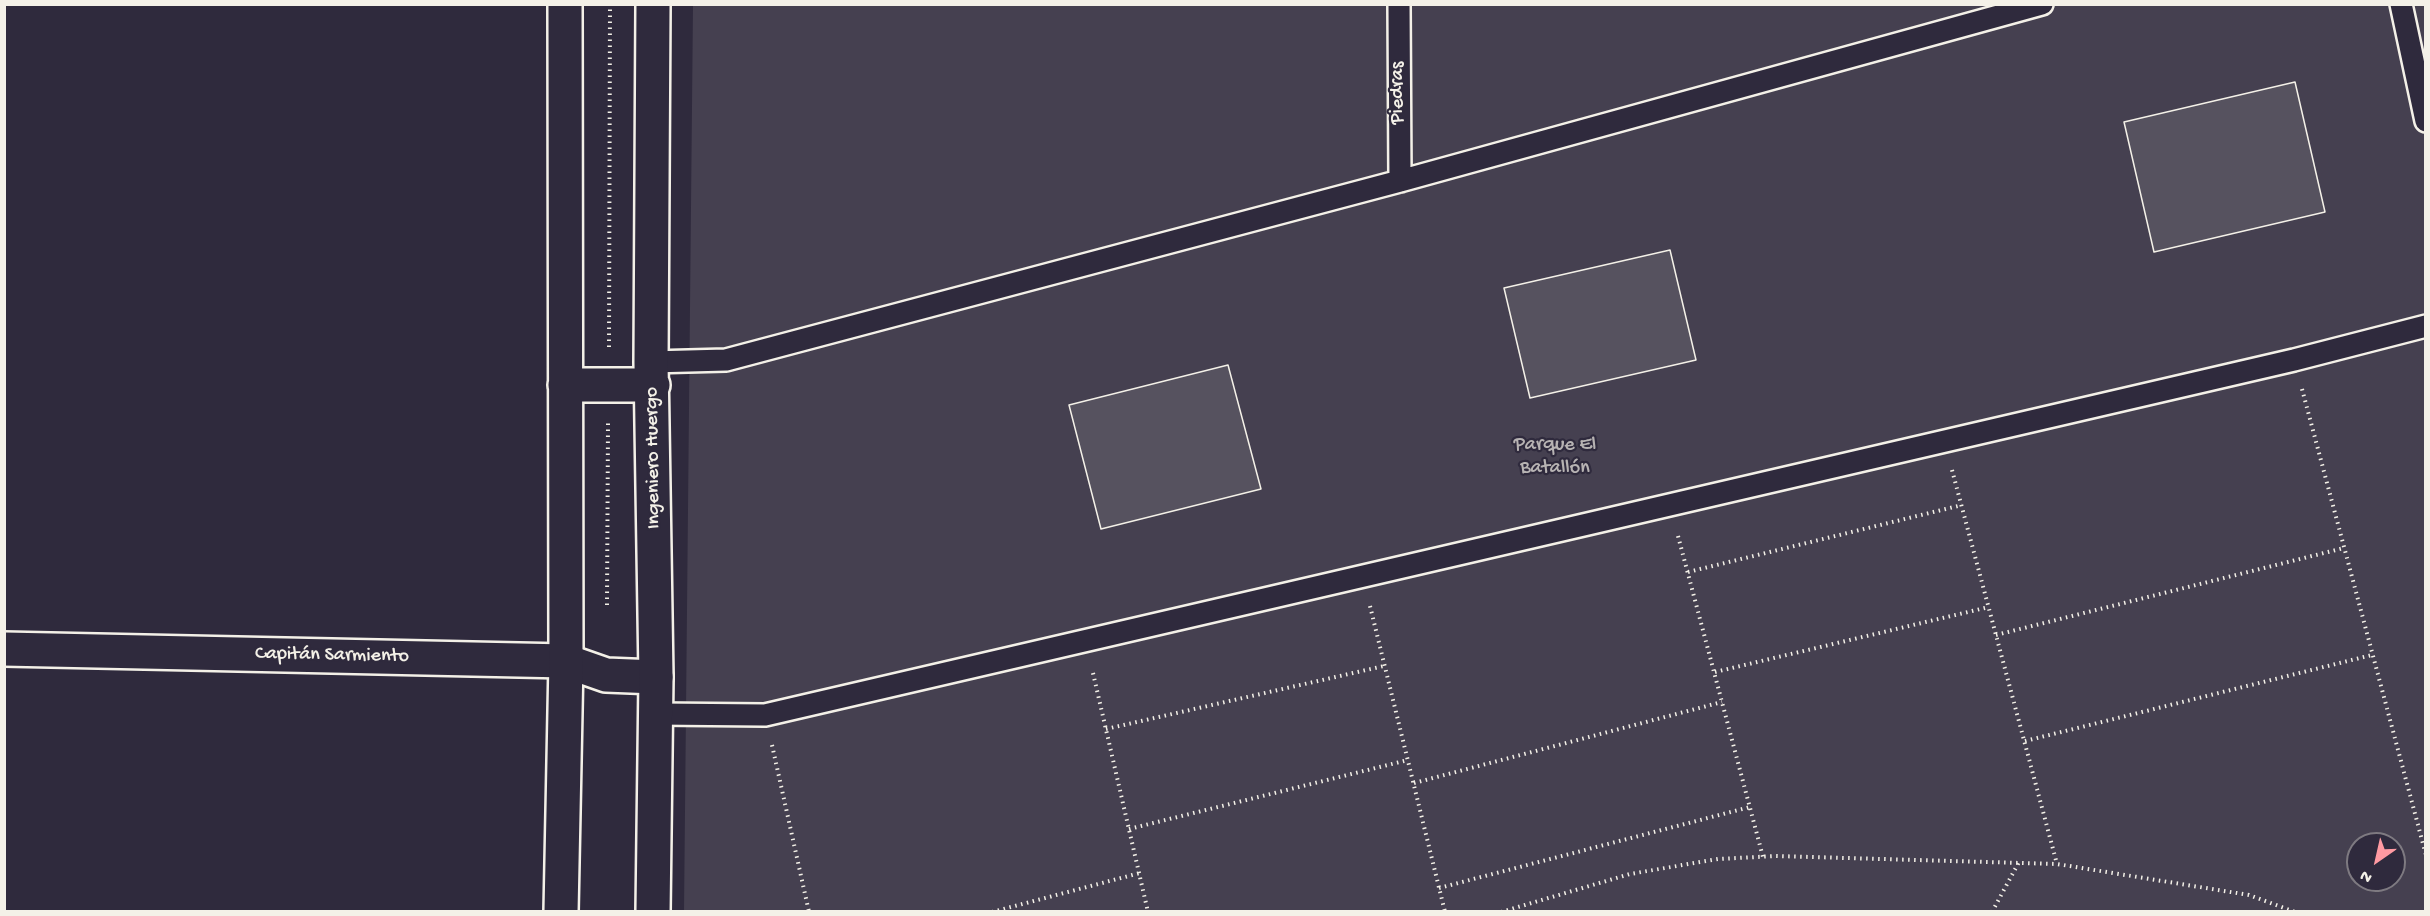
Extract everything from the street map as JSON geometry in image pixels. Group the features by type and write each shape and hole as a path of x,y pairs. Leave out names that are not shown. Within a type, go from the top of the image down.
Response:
{"street":[{"path":"561,912 566,661 565,4"},
{"name":"Ingeniero Huergo","path":"653,4 652,373 656,677 653,912"},
{"path":"565,385 609,384 652,373"},
{"name":"Capitán Sarmiento","path":"4,649 566,661 606,675 656,677"}],"lane":[{"name":"Piedras","path":"1399,4 1400,181"},
{"path":"652,373 726,360 1400,181 2042,4"},
{"path":"2401,4 2426,121"},
{"path":"656,714 765,715 2294,360 2426,326"}],"path":[{"path":"607,615 610,4"},
{"path":"2294,360 2426,855"},
{"path":"1945,441 2057,864"},
{"path":"1670,505 1763,857"},
{"path":"1688,572 1962,505"},
{"path":"1996,635 2344,548"},
{"path":"1362,576 1445,912"},
{"path":"1714,672 1989,607"},
{"path":"1085,640 1148,912"},
{"path":"2025,741 2373,655"},
{"path":"1106,729 1384,666"},
{"path":"1414,783 1722,702"},
{"path":"765,715 809,912"},
{"path":"1129,829 1408,760"},
{"path":"1439,888 1750,807"},
{"path":"1501,912 1630,874 1718,859 1763,857 2057,864 2248,895 2295,912"},
{"path":"1992,912 2019,862"},
{"path":"992,912 1140,873"}],"green space":[{"name":"Parque El Batallón","path":"693,5 2425,5 2425,911 684,911"}],"building":[{"path":"2295,82 2325,212 2154,252 2124,122"},
{"path":"1670,250 1696,360 1530,398 1504,288"},
{"path":"1228,365 1261,489 1101,529 1069,405"}]}
